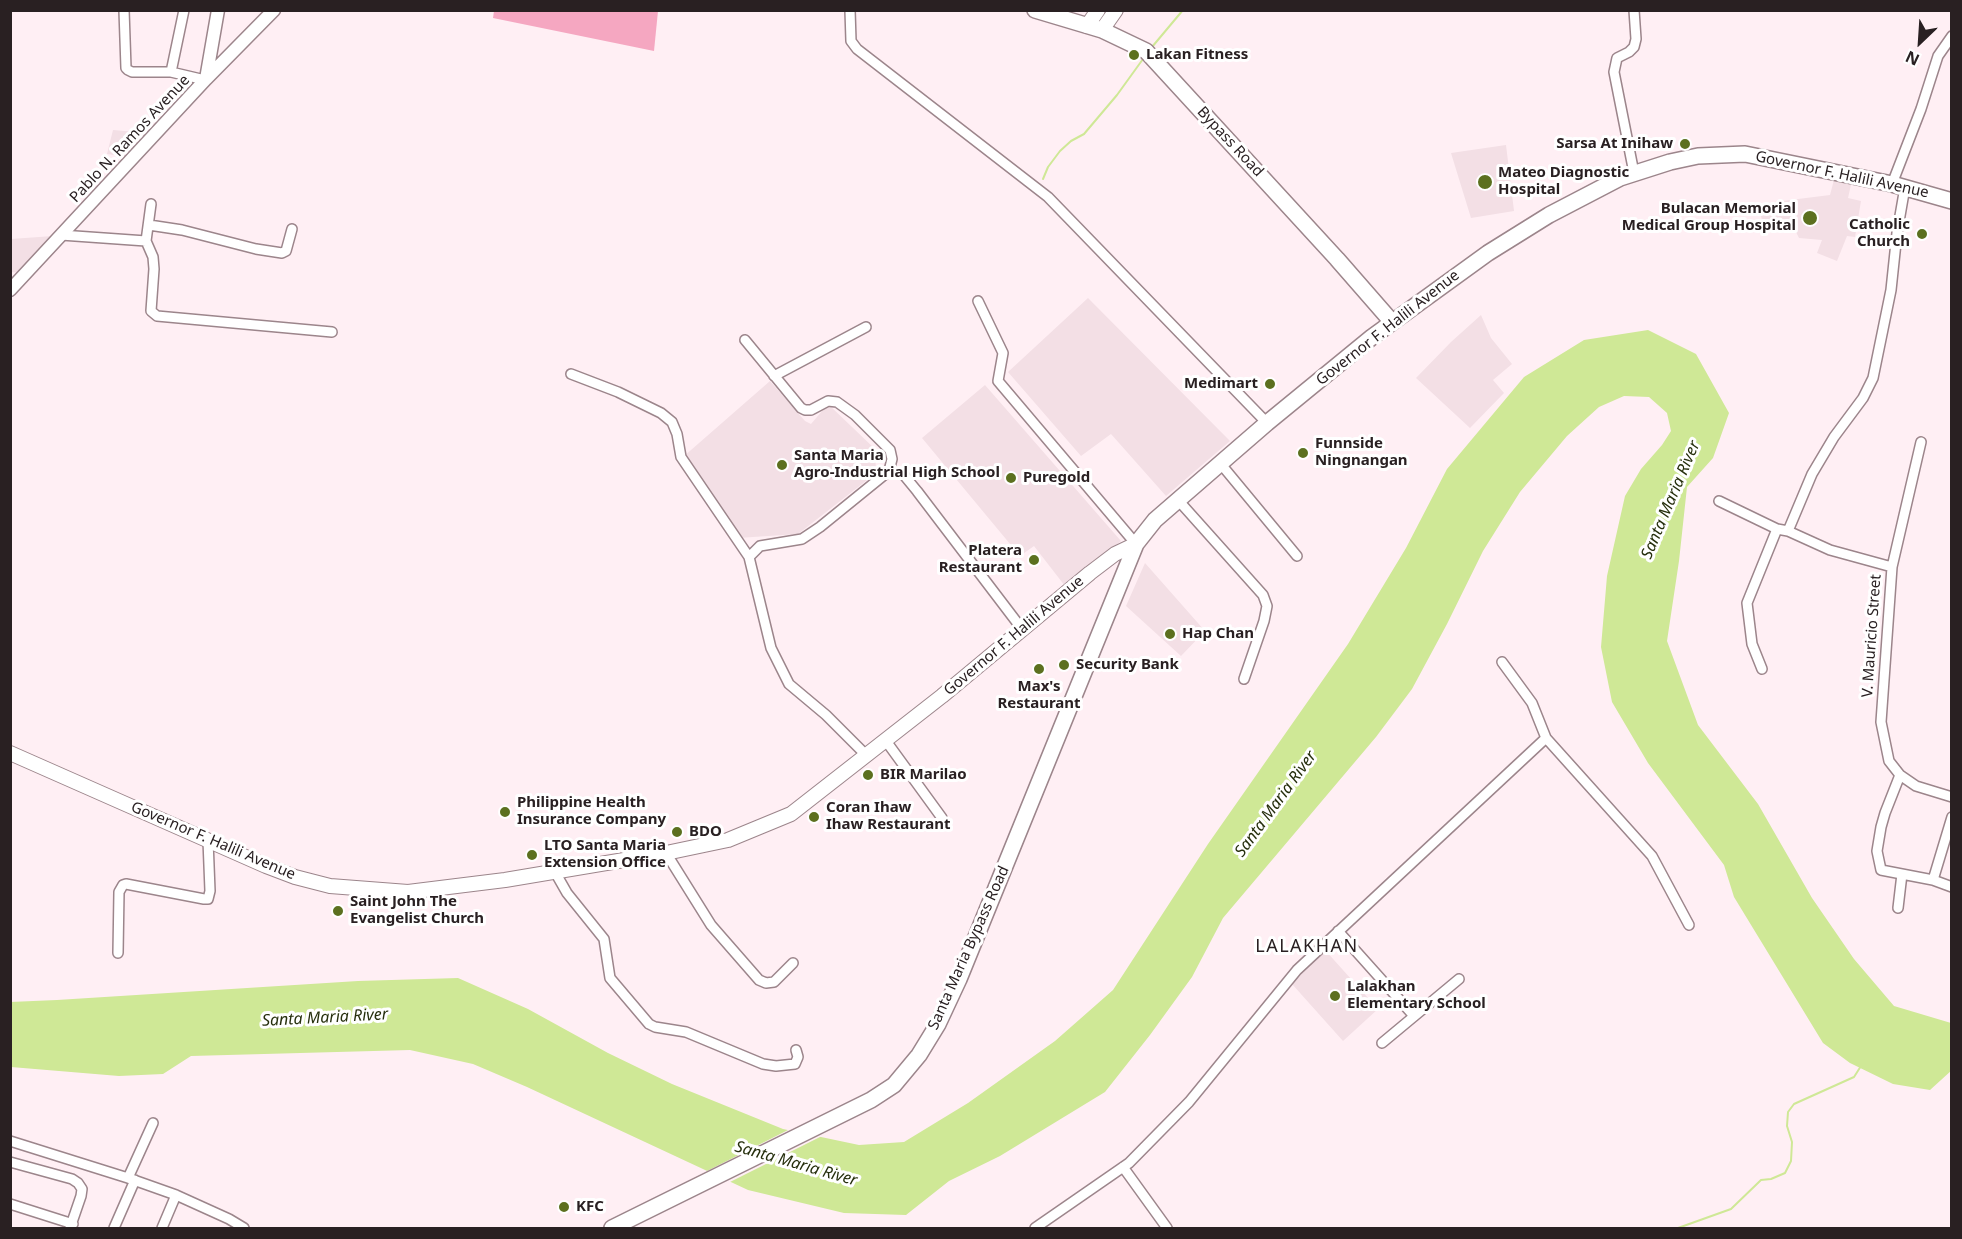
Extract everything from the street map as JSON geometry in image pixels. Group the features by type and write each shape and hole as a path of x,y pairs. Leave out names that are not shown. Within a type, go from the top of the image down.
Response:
{"main road":[{"name":"Bypass Road","path":"1035,10 1102,30 1150,55 1338,259 1392,322"},
{"path":"1059,18 1075,10"},
{"path":"1087,26 1098,10"},
{"path":"1102,30 1116,10"},
{"name":"Governor F. Halili Avenue","path":"10,753 296,877 330,886 363,890 408,892 505,880 666,853 728,840 774,823 791,814 886,741 1115,554 1136,544 1155,520 1344,358 1496,247 1588,194 1634,173 1670,162 1698,156 1745,154 1899,186 1952,201"},
{"name":"Santa Maria Bypass Road","path":"612,1228 633,1224 646,1211 871,1100 894,1085 919,1055 938,1024 975,940 1136,544"}],"street":[{"path":"124,10 128,70 132,72 171,72 206,80 218,10"},
{"path":"171,72 184,10"},
{"name":"Pablo N. Ramos Avenue","path":"10,290 274,10"},
{"path":"850,10 851,41 857,49 1048,198 1267,423"},
{"path":"1634,10 1636,39 1634,47 1617,58 1614,72 1634,173"},
{"path":"1788,531 1812,474 1834,437 1863,398 1873,378 1891,290 1899,186 1938,56 1952,36"},
{"path":"151,204 146,241 153,258 150,307 153,315 332,332"},
{"path":"149,225 182,230 256,249 282,252 287,248 292,229"},
{"path":"61,235 146,241"},
{"path":"978,301 1003,353 998,381 1136,544"},
{"path":"774,376 866,327"},
{"path":"745,340 801,408 811,410 828,401 837,402 855,415 890,450 891,459 889,471 808,536 760,546 749,557"},
{"path":"571,374 618,392 661,413 672,422 677,434 681,457 749,557 771,648 789,684 826,715 866,756"},
{"name":"V. Mauricio Street","path":"1900,775 1889,761 1881,722 1892,567 1921,442"},
{"path":"1220,463 1297,556"},
{"path":"889,471 903,474 1022,629"},
{"path":"1178,500 1263,595 1267,606 1264,621 1244,680"},
{"path":"1719,501 1777,529 1788,531 1830,550 1892,567"},
{"path":"1762,669 1752,644 1747,603 1777,529"},
{"path":"1502,662 1532,703 1546,738 1652,856 1689,925"},
{"path":"1035,1228 1130,1163 1189,1102 1297,970 1546,738"},
{"path":"886,741 942,818"},
{"path":"1952,797 1916,786 1900,775 1885,813 1877,851 1881,870 1933,880 1952,887"},
{"path":"1933,880 1952,817"},
{"path":"118,954 119,892 123,885 208,899 210,891 208,840"},
{"path":"666,853 711,925 759,980 766,983 774,982 793,963"},
{"path":"555,872 567,892 604,939 610,978 649,1024 686,1032 763,1064 776,1066 795,1064 798,1057 796,1050"},
{"path":"1898,908 1902,874"},
{"path":"1338,931 1414,1016"},
{"path":"1382,1043 1459,979"},
{"path":"114,1228 153,1123"},
{"path":"10,1141 176,1195 244,1228"},
{"path":"10,1162 72,1179 82,1189 71,1226 10,1204"},
{"path":"1123,1167 1167,1228"},
{"path":"162,1228 176,1195"}],"shaded area":[{"path":"494,11 658,11 654,51 493,18"},
{"path":"113,130 149,133 128,157 107,154"},
{"name":"Mateo Diagnostic Hospital","path":"1506,145 1514,211 1471,218 1451,153"},
{"name":"Bulacan Memorial Medical Group Hospital","path":"1835,176 1852,180 1848,198 1861,201 1855,237 1847,236 1837,261 1817,253 1822,240 1799,238 1796,232 1765,232 1758,204 1830,195"},
{"path":"53,236 21,273 11,272 11,239"},
{"path":"1088,298 1230,441 1166,496 1111,434 1081,456 1008,372"},
{"path":"1481,315 1491,338 1512,364 1493,380 1504,393 1470,428 1416,378"},
{"name":"Santa Maria Agro-Industrial High School","path":"770,381 805,421 811,424 828,404 875,449 876,473 798,534 738,538 683,457"},
{"name":"Puregold","path":"985,385 1121,541 1065,586 1034,546 1020,556 922,438"},
{"path":"1145,563 1205,631 1181,656 1126,606"},
{"name":"Lalakhan Elementary School","path":"1325,950 1378,1009 1343,1041 1292,984"}],"water":[{"name":"Santa Maria River","path":"1648,330 1696,354 1729,413 1713,458 1687,487 1667,641 1698,725 1758,804 1812,898 1854,959 1894,1006 1951,1023 1952,1070 1930,1090 1893,1084 1850,1063 1823,1043 1734,897 1724,865 1648,763 1612,702 1601,647 1607,576 1625,496 1641,469 1671,431 1667,413 1649,397 1624,396 1599,407 1567,436 1520,492 1483,551 1412,689 1376,737 1223,918 1192,977 1105,1092 1000,1156 949,1181 906,1215 844,1213 748,1190 473,1064 410,1050 191,1056 163,1074 119,1076 11,1067 10,1002 358,981 458,978 528,1009 608,1053 672,1084 783,1129 859,1145 904,1142 968,1103 1055,1041 1113,990 1208,844 1348,644 1406,548 1447,469 1524,377 1584,340"}],"pier":[{"path":"792,1128 824,1135 728,1183 705,1172"}],"waterway":[{"path":"1152,47 1183,10"},
{"path":"1043,179 1048,167 1060,151 1071,141 1084,134 1117,95 1143,59"},
{"path":"1678,1228 1731,1209 1761,1180 1771,1179 1785,1173 1791,1161 1792,1142 1787,1126 1788,1112 1794,1104 1854,1077 1861,1066"}],"place":[{"name":"Lakan Fitness","path":"1134,55"},
{"name":"Sarsa At Inihaw","path":"1685,144"},
{"name":"Mateo Diagnostic Hospital","path":"1485,182"},
{"name":"Bulacan Memorial Medical Group Hospital","path":"1810,218"},
{"name":"Catholic Church","path":"1922,234"},
{"name":"Medimart","path":"1270,384"},
{"name":"Funnside Ningnangan","path":"1303,453"},
{"name":"Santa Maria Agro-Industrial High School","path":"782,465"},
{"name":"Puregold","path":"1011,478"},
{"name":"Platera Restaurant","path":"1034,560"},
{"name":"Hap Chan","path":"1170,634"},
{"name":"Security Bank","path":"1064,665"},
{"name":"Max's Restaurant","path":"1039,669"},
{"name":"BIR Marilao","path":"868,775"},
{"name":"Philippine Health Insurance Company","path":"505,812"},
{"name":"Coran Ihaw Ihaw Restaurant","path":"814,817"},
{"name":"BDO","path":"677,832"},
{"name":"LTO Santa Maria Extension Office","path":"532,855"},
{"name":"Saint John The Evangelist Church","path":"338,911"},
{"name":"Lalakhan Elementary School","path":"1335,996"},
{"name":"KFC","path":"564,1207"}],"district":[{"name":"LALAKHAN","path":"1307,947"}]}
